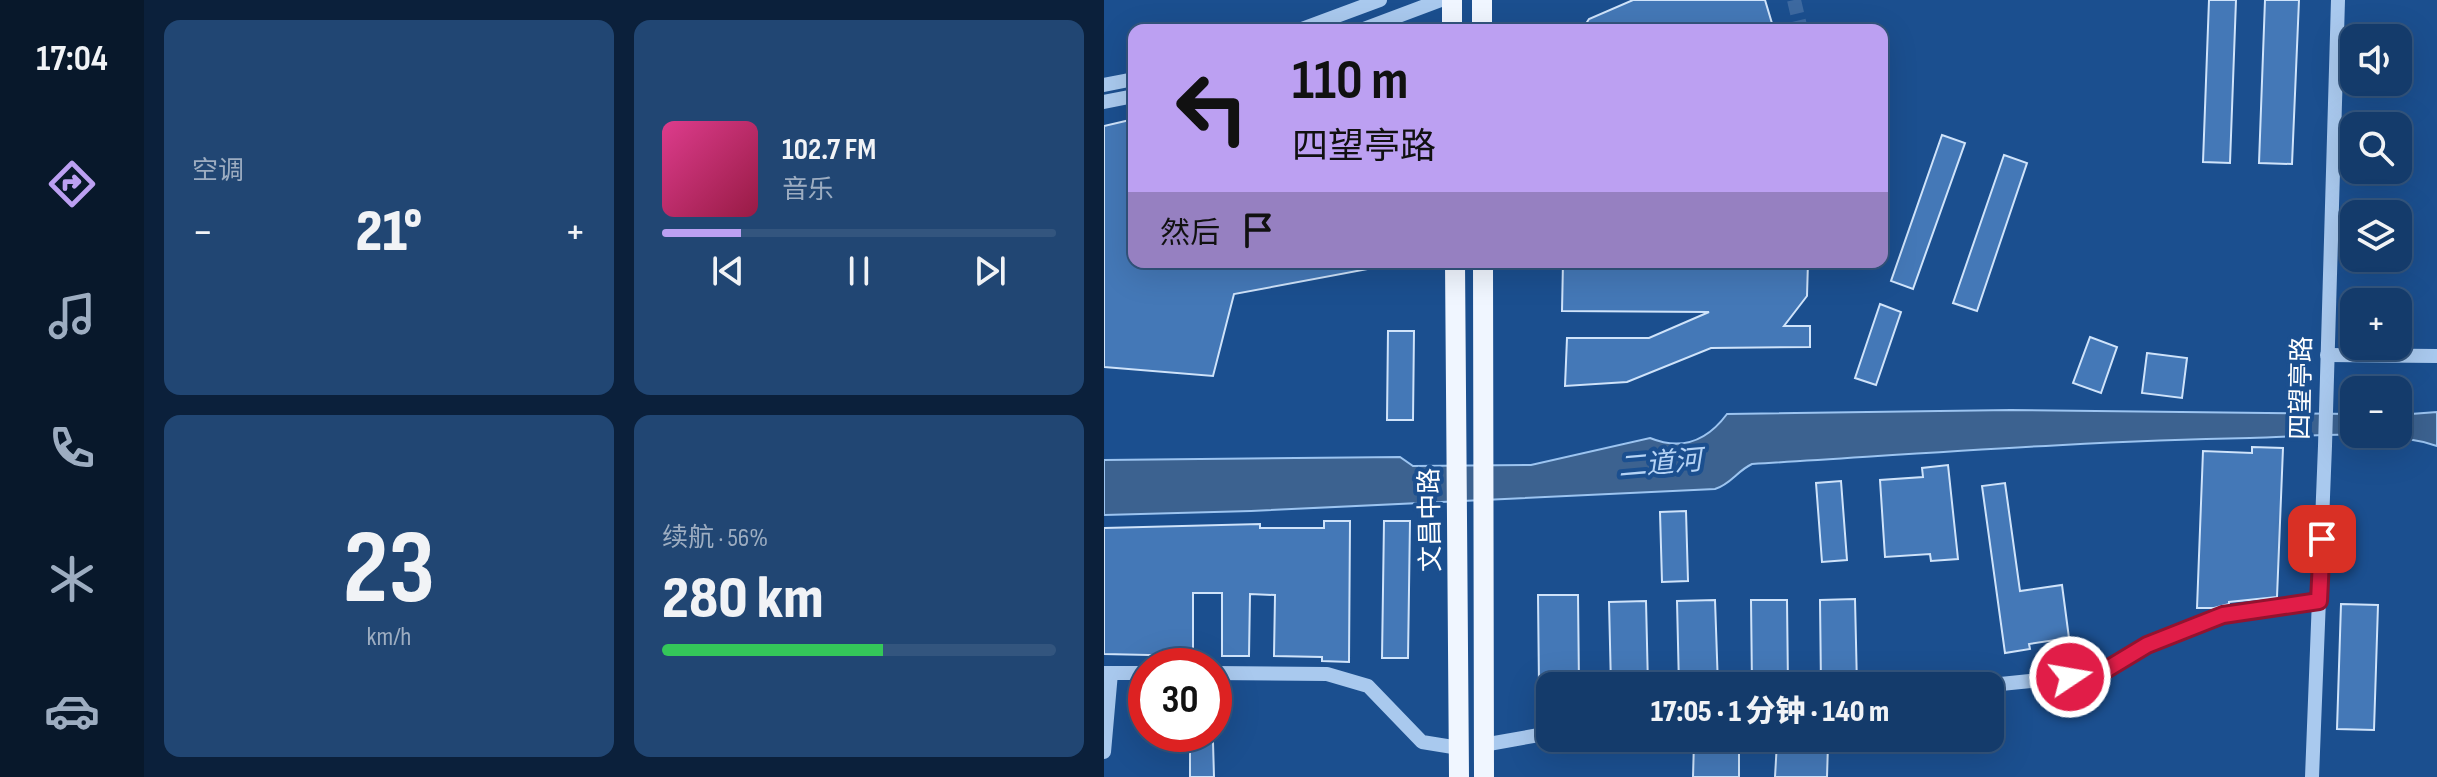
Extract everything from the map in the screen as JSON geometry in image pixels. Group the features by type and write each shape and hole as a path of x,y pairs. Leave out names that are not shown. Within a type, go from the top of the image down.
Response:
{"main road":[{"path":"1452,0 1452,24"},
{"path":"1482,0 1482,24"},
{"name":"文昌中路","path":"1455,268 1459,777"},
{"name":"文昌中路","path":"1483,268 1484,777"}],"street":[{"path":"1315,24 1380,0"},
{"path":"1377,24 1441,0"},
{"name":"四望亭路","path":"2312,777 2338,0"},
{"path":"1104,85 1128,80"},
{"path":"1104,102 1128,97"},
{"path":"2327,355 2437,356"},
{"path":"2004,684 2099,674 2147,645 2223,615 2319,601"},
{"path":"1104,752 1108,673"},
{"path":"1232,673 1327,674 1368,686 1422,742 1459,748"},
{"path":"1483,745 1536,736"}],"water":[{"name":"二道河","path":"2011,410 2340,414 2340,434 2063,445 1752,464 1715,489 1104,515 1104,460 1400,457 1413,466 1531,465 1650,438 1673,444 1693,441 1711,431 1727,414"},
{"path":"2437,412 2437,446 2412,440 2412,414"}],"building":[{"path":"1633,0 1765,0 1772,24 1586,24 1589,19"},
{"path":"2209,0 2236,0 2230,163 2203,162"},
{"path":"2265,0 2299,0 2292,164 2259,163"},
{"path":"1128,120 1128,268 1368,269 1234,294 1213,376 1104,367 1104,126"},
{"path":"1942,135 1965,143 1913,289 1891,281"},
{"path":"2004,155 2027,163 1977,311 1953,303"},
{"path":"1563,268 1808,268 1807,296 1784,326 1810,326 1810,347 1711,348 1627,382 1565,386 1567,338 1649,338 1709,312 1562,311"},
{"path":"1880,304 1901,312 1876,385 1855,378"},
{"path":"1388,331 1414,331 1413,420 1387,420"},
{"path":"2090,337 2117,347 2101,393 2073,383"},
{"path":"2147,353 2187,358 2182,398 2142,393"},
{"path":"2252,447 2283,448 2277,597 2197,608 2203,451 2252,453"},
{"path":"1948,465 1958,559 1931,561 1930,554 1885,557 1880,480 1923,477 1922,468"},
{"path":"1841,481 1847,560 1822,562 1816,483"},
{"path":"2005,483 2020,591 2062,585 2069,638 2029,644 2030,649 2005,653 1982,486"},
{"path":"1686,511 1688,581 1662,582 1660,512"},
{"path":"1324,521 1350,521 1349,662 1322,661 1322,657 1274,656 1275,595 1250,594 1249,656 1232,656 1232,648 1222,648 1222,593 1193,593 1193,648 1128,648 1128,655 1104,654 1104,528 1260,524 1260,528 1324,528"},
{"path":"1384,521 1410,521 1408,658 1382,658"},
{"path":"1538,595 1578,595 1579,672 1539,672"},
{"path":"1855,599 1857,672 1821,672 1820,600"},
{"path":"1715,600 1718,672 1679,672 1677,601"},
{"path":"1751,600 1787,600 1788,672 1752,672"},
{"path":"1646,601 1648,672 1611,672 1609,602"},
{"path":"2341,604 2378,605 2374,730 2337,729"},
{"path":"1190,752 1213,752 1214,777 1190,777"},
{"path":"1694,752 1739,752 1739,777 1693,777"},
{"path":"1776,752 1828,752 1827,777 1775,777"}],"tunnel":[{"path":"1794,0 1800,24"}],"route":[{"path":"2070,677 2099,674 2147,645 2223,615 2319,601 2322,539"}]}
